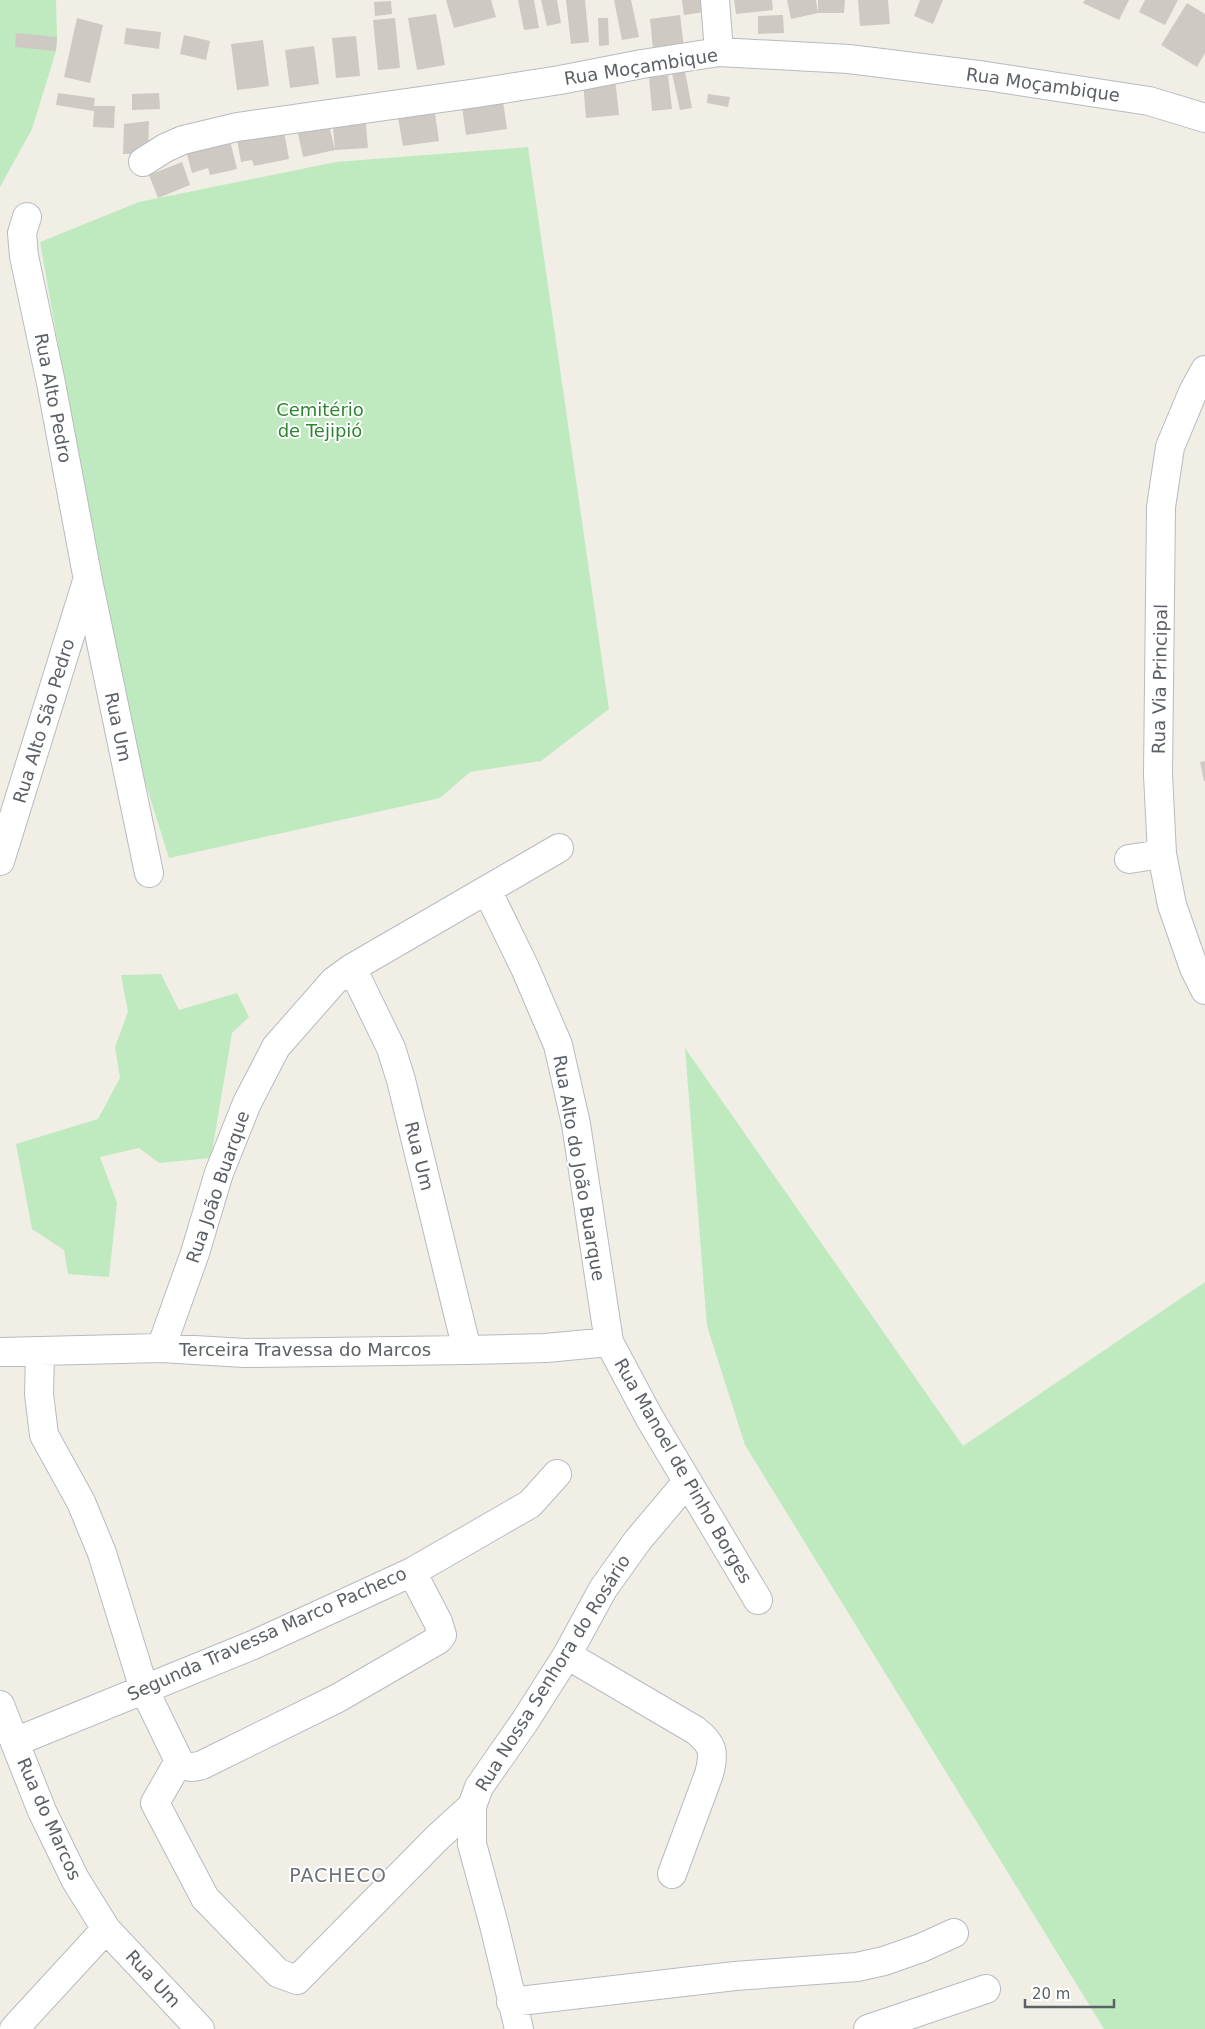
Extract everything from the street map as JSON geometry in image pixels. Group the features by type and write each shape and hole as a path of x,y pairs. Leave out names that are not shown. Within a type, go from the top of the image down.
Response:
{"street":[{"path":"715,0 719,52"},
{"name":"Rua Moçambique","path":"143,162 182,140 237,126 476,93 719,52 849,59 986,76 1149,101 1205,118"},
{"name":"Rua Alto Pedro","path":"27,217 22,234 24,256 51,383 88,580"},
{"name":"Rua Via Principal","path":"1205,370 1193,392 1170,447 1161,507 1158,775 1162,854 1172,906 1194,968 1205,990"},
{"name":"Rua Alto São Pedro","path":"0,861 88,580"},
{"name":"Rua Um","path":"88,580 150,873"},
{"name":"Rua João Buarque","path":"161,1348 195,1253 219,1173 247,1103 276,1047 334,981 352,968 559,848"},
{"path":"1129,859 1162,854"},
{"name":"Rua Alto do João Buarque","path":"487,890 525,968 558,1045 576,1124 609,1342"},
{"name":"Rua Um","path":"352,968 391,1048 401,1080 467,1350"},
{"name":"Terceira Travessa do Marcos","path":"0,1352 161,1348 245,1353 467,1350 546,1348 609,1342"},
{"name":"Rua Manoel de Pinho Borges","path":"609,1342 649,1417 758,1600"},
{"path":"40,1352 39,1394 44,1435 81,1502 102,1553 144,1689 184,1764"},
{"name":"Segunda Travessa Marco Pacheco","path":"15,1742 253,1645 412,1572 530,1504 557,1474"},
{"name":"Rua Nossa Senhora do Rosário","path":"519,2029 472,1844 472,1806 479,1787 525,1721 567,1654 602,1589 638,1540 687,1482"},
{"path":"184,1764 202,1765 338,1698 438,1640 442,1635 438,1622 412,1572"},
{"path":"567,1654 695,1730 706,1738 712,1748 713,1761 672,1874"},
{"name":"Rua do Marcos","path":"0,1704 42,1812 75,1879 106,1929"},
{"path":"184,1764 155,1803 205,1898 278,1973 297,1980 437,1838 472,1806"},
{"path":"14,2029 106,1929"},
{"name":"Rua Um","path":"106,1929 200,2029"},
{"path":"511,2002 735,1976 857,1967 884,1961 921,1948 954,1933"},
{"path":"868,2029 986,1988"}],"green space":[{"path":"0,0 56,0 57,37 56,51 32,129 0,187"},
{"name":"Cemitério de Tejipió","path":"528,147 609,709 541,761 470,772 440,798 169,858 142,772 101,586 40,242 139,202 336,162"},
{"path":"161,974 179,1010 237,993 249,1017 232,1033 211,1158 159,1163 139,1148 100,1157 117,1203 109,1277 68,1274 64,1250 32,1229 16,1144 98,1119 120,1078 115,1047 128,1012 121,975"},
{"path":"685,1048 963,1446 1205,1282 1205,2029 1104,2029 745,1445 707,1326"}],"building":[{"path":"446,0 491,0 496,17 454,28"},
{"path":"518,0 534,0 539,28 524,30"},
{"path":"541,0 557,0 561,23 547,26"},
{"path":"566,0 585,0 589,42 571,44"},
{"path":"614,0 631,0 639,37 622,40"},
{"path":"682,0 704,0 705,12 684,15"},
{"path":"734,0 772,0 773,10 736,14"},
{"path":"787,0 816,0 818,13 791,19"},
{"path":"818,0 845,0 844,13 818,13"},
{"path":"858,0 888,0 890,24 860,26"},
{"path":"920,0 943,0 933,24 914,16"},
{"path":"1085,0 1129,0 1119,20 1083,3"},
{"path":"1145,0 1178,0 1165,25 1139,12"},
{"path":"391,1 392,14 375,16 374,2"},
{"path":"1187,3 1205,14 1205,53 1197,67 1161,45"},
{"path":"436,14 445,65 417,70 408,18"},
{"path":"680,15 684,47 653,50 650,19"},
{"path":"783,15 784,33 758,34 758,16"},
{"path":"77,18 103,25 90,83 64,77"},
{"path":"395,18 400,68 378,70 373,20"},
{"path":"598,18 608,18 609,45 599,46"},
{"path":"126,28 161,32 159,49 124,44"},
{"path":"16,33 57,37 56,51 15,47"},
{"path":"184,35 210,41 206,60 180,54"},
{"path":"356,36 360,76 336,78 332,38"},
{"path":"263,40 269,86 237,90 231,44"},
{"path":"314,46 319,84 290,88 285,50"},
{"path":"684,66 692,108 680,110 671,69"},
{"path":"668,75 672,109 652,111 649,77"},
{"path":"615,78 619,115 586,118 583,82"},
{"path":"58,93 95,98 94,106 115,106 114,128 93,127 94,111 56,105"},
{"path":"159,93 160,109 132,110 132,94"},
{"path":"708,94 730,97 728,107 707,103"},
{"path":"503,101 507,129 466,135 462,107"},
{"path":"435,113 439,141 403,146 398,118"},
{"path":"365,114 368,148 335,150 332,116"},
{"path":"327,117 335,150 303,157 296,124"},
{"path":"149,121 148,154 123,154 124,124"},
{"path":"283,126 289,159 254,166 252,160 241,162 236,134"},
{"path":"228,132 237,169 210,175 208,168 192,173 184,143"},
{"path":"182,162 190,185 158,198 149,175"},
{"path":"1205,761 1205,781 1204,781 1200,762"}],"district":[{"name":"PACHECO","path":"338,1875"}]}
